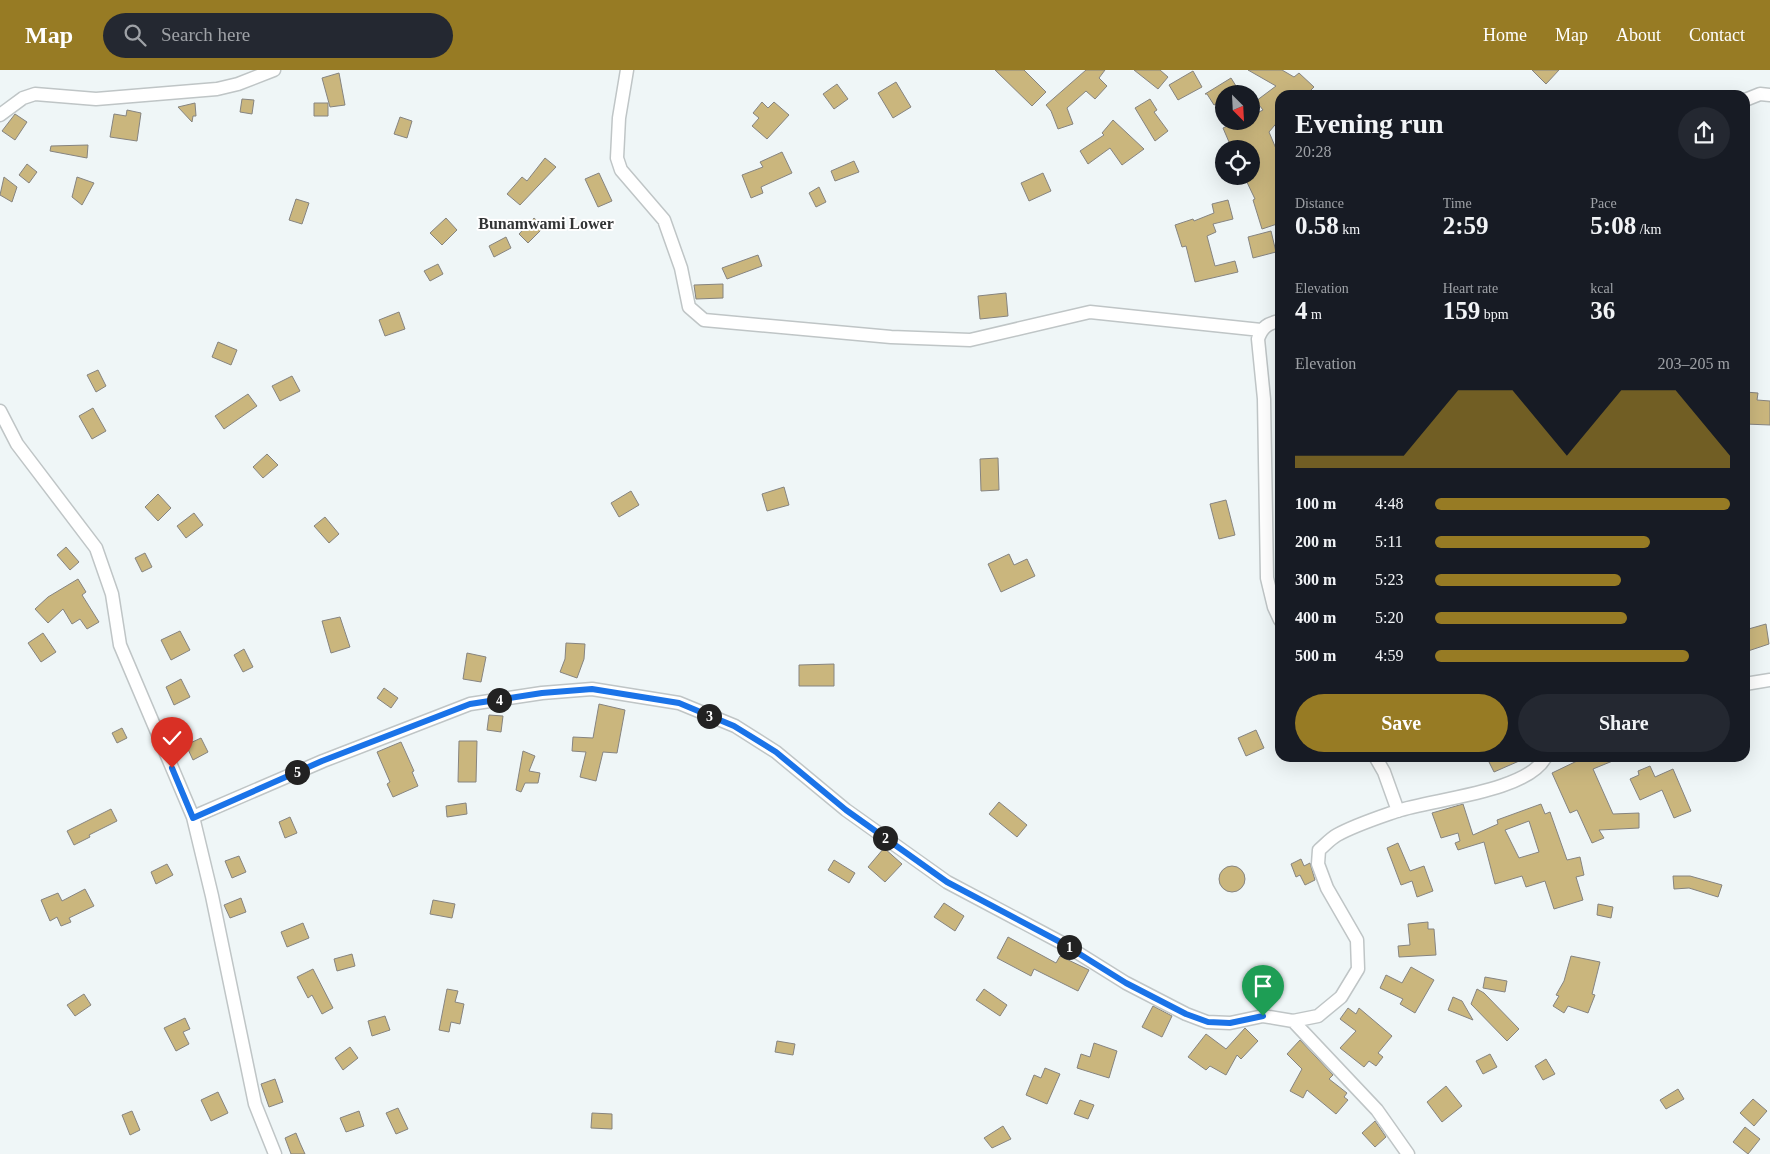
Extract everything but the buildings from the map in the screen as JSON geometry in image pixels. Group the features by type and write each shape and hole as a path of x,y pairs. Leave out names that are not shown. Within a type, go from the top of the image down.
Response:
{"street":[{"path":"0,115 23,98 35,94 96,98 217,89 238,84 274,70"},
{"path":"627,70 619,118 617,158 621,170 664,220 681,268 689,307 704,320 891,337 970,340 1090,312 1261,330"},
{"path":"1750,98 1760,94 1770,95"},
{"path":"1275,322 1271,322 1261,330 1258,339 1264,399 1267,578 1275,609"},
{"path":"0,410 17,444 96,548 112,594 120,645 193,818 212,896 255,1104 275,1154"},
{"path":"1750,683 1770,680"},
{"path":"193,818 322,761 470,704 542,693 592,689 679,703 734,726 776,752 846,810 947,882 1062,943 1126,983 1178,1010 1208,1022 1230,1023 1263,1016 1293,1021 1318,1016 1341,997 1358,969 1357,940 1328,888 1318,864 1319,850 1336,836 1398,811 1503,786 1526,774 1542,762"},
{"path":"1378,762 1384,772 1398,811"},
{"path":"1293,1021 1377,1110 1408,1154"}],"district":[{"name":"Bunamwami Lower","path":"546,223"}],"route":[{"path":"172,768 193,818 322,761 470,704 542,693 592,689 679,703 734,726 776,752 846,810 947,882 1062,943 1126,983 1186,1014 1208,1022 1230,1023 1263,1016"}]}
